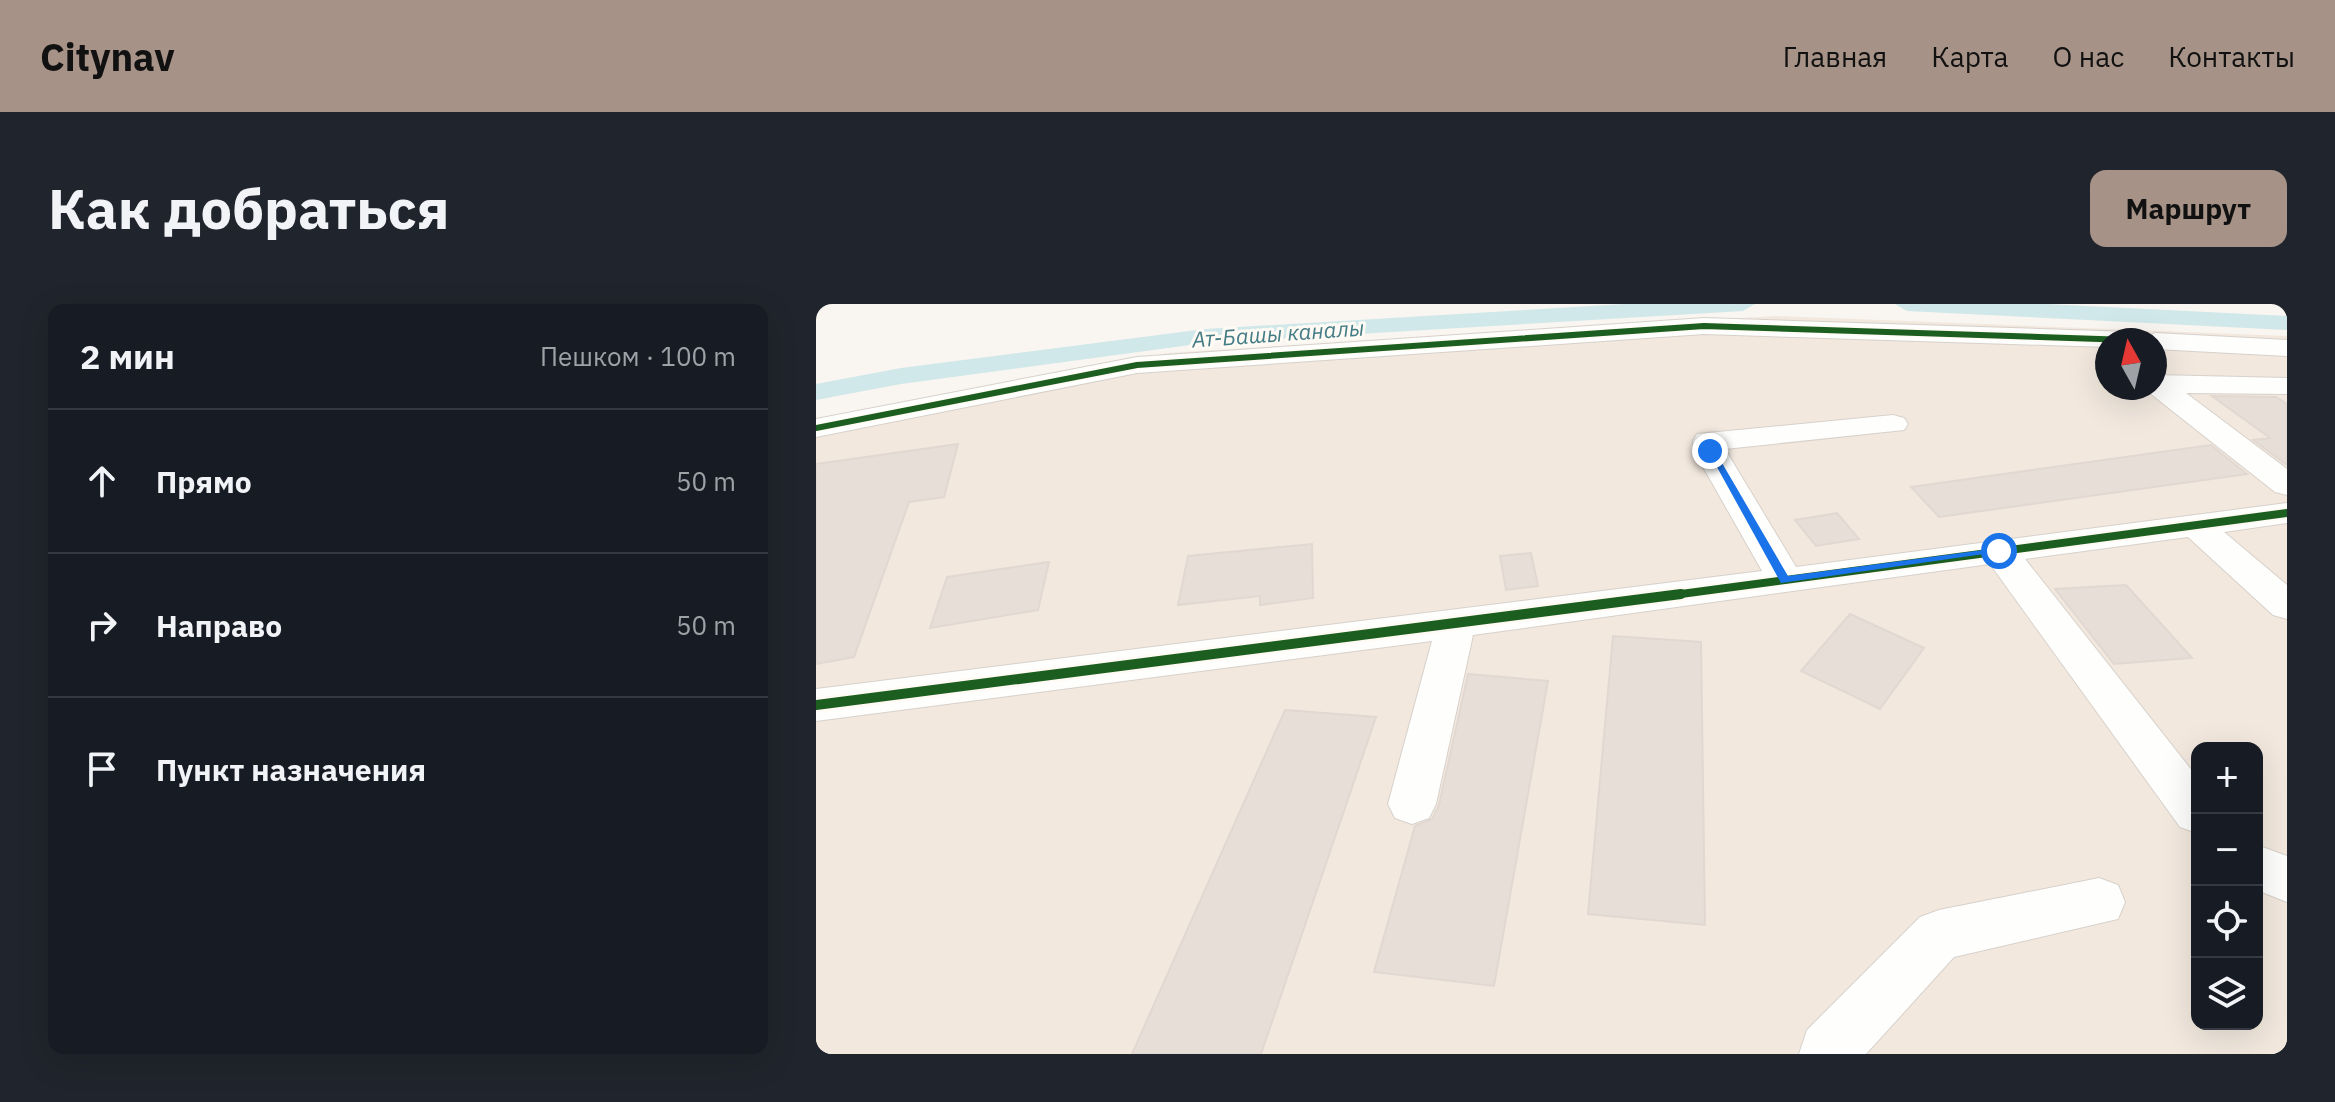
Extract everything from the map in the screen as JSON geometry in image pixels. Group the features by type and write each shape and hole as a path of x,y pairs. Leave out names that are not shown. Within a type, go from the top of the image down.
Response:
{"street":[{"path":"816,428 1137,365 1704,326 2095,343"},
{"path":"2167,342 2287,348"},
{"path":"2167,384 2287,386"},
{"path":"2167,392 2287,485"},
{"path":"1785,580 1710,451 1708,441 1723,436 1893,424"},
{"path":"816,705 1456,624 2287,513"},
{"path":"2195,525 2287,606"},
{"path":"1999,551 2191,805"},
{"path":"1412,804 1456,624"},
{"path":"2263,869 2287,879"},
{"path":"1821,1053 1939,935 2099,902"}],"shaded area":[{"path":"1775,316 2095,328 2095,400 2167,400 2167,331 2287,336 2287,1054 816,1054 816,420 1168,353"}],"building":[{"path":"2212,396 2276,397 2287,404 2287,465 2253,440 2270,438"},
{"path":"958,444 944,497 909,502 854,657 816,664 816,464"},
{"path":"2211,445 2247,474 1939,517 1911,487"},
{"path":"1837,513 1859,539 1816,546 1795,520"},
{"path":"1312,544 1313,598 1260,605 1260,596 1178,605 1188,556"},
{"path":"1531,553 1538,586 1506,590 1500,556"},
{"path":"1049,562 1038,610 930,628 947,577"},
{"path":"2126,585 2192,658 2114,664 2055,589"},
{"path":"1850,614 1924,648 1880,709 1801,671"},
{"path":"1613,636 1701,642 1705,925 1588,914"},
{"path":"1468,674 1548,681 1494,986 1374,972 1415,826 1432,819 1439,805"},
{"path":"1285,710 1376,717 1261,1054 1132,1054"}],"waterway":[{"name":"Ат-Башы каналы","path":"816,392 901,376 1205,336 1743,304"},
{"name":"Ат-Башы каналы","path":"1907,304 2287,323"}],"cycle path":[{"path":"816,428 1137,365 1704,326 2095,339"},
{"path":"816,705 1505,618 2287,513"}],"route":[{"path":"1710,451 1785,580 1999,551"}]}
